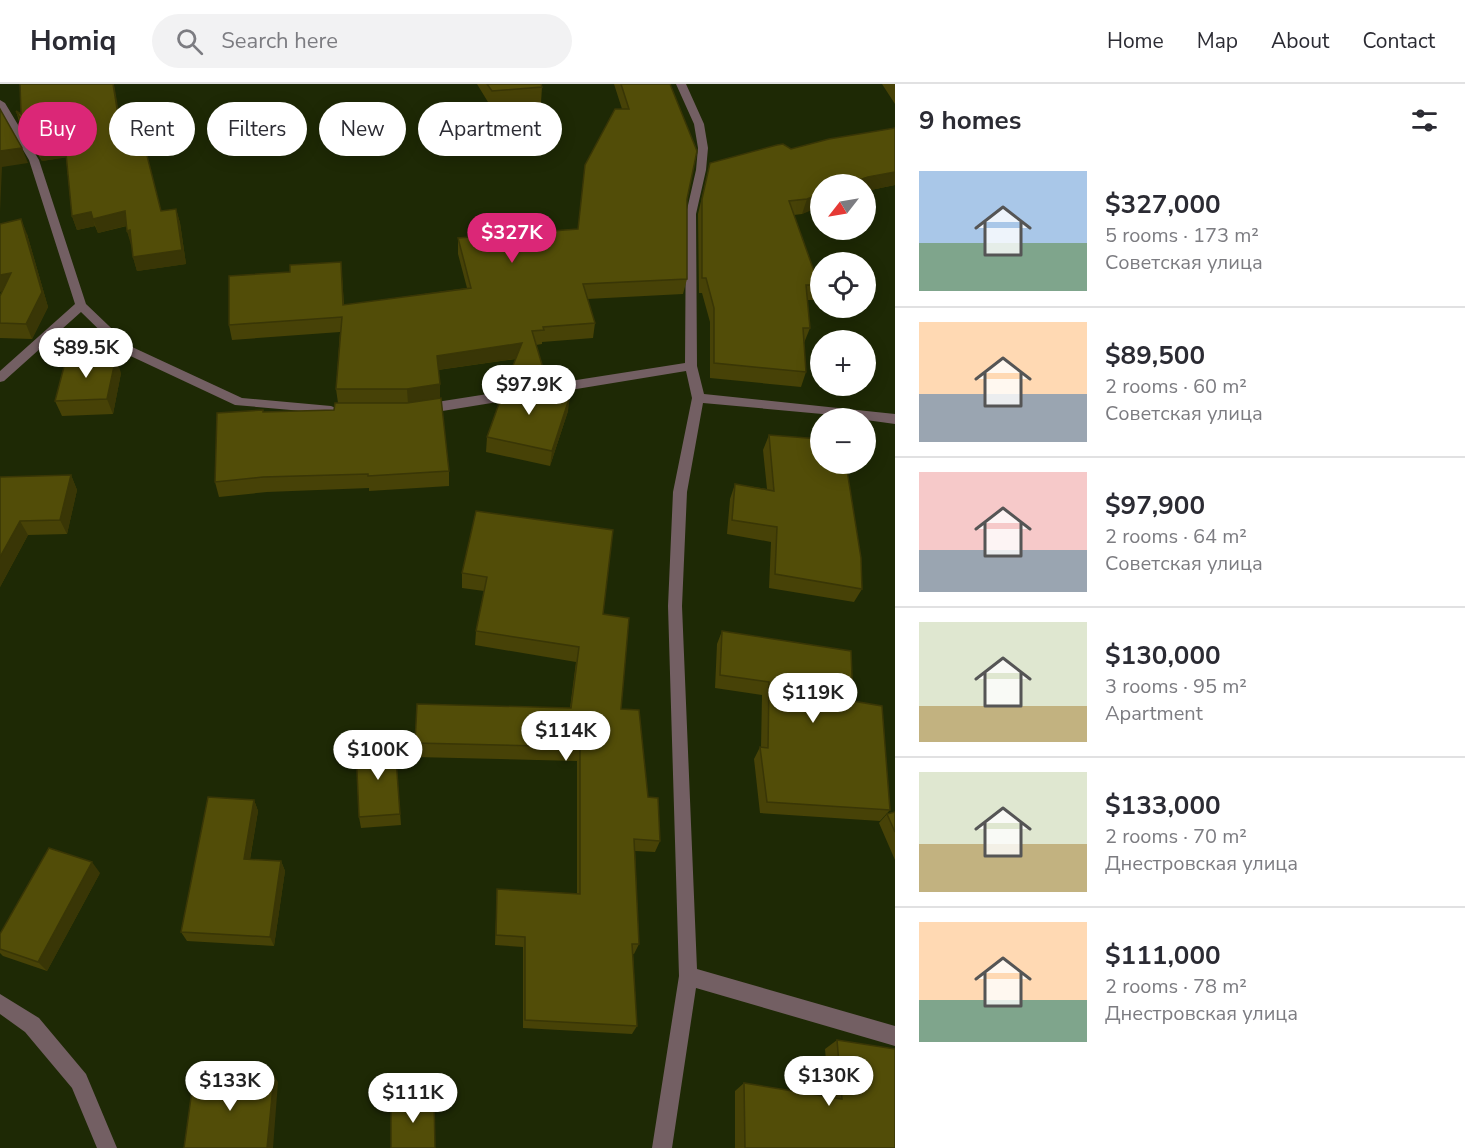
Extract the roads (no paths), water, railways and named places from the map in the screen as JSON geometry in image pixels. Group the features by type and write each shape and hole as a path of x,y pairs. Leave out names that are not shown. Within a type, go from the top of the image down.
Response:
{"street":[{"path":"662,1148 688,976 675,606 680,492 698,398 691,366 691,214 695,189 706,169 699,124 681,84"},
{"path":"0,103 34,160 81,305 126,349 240,402 316,411 339,411"},
{"path":"0,378 81,305"},
{"path":"408,411 691,366"},
{"path":"698,398 895,419"},
{"path":"688,976 895,1036"},
{"path":"0,1003 32,1025 79,1081 107,1148"}]}
